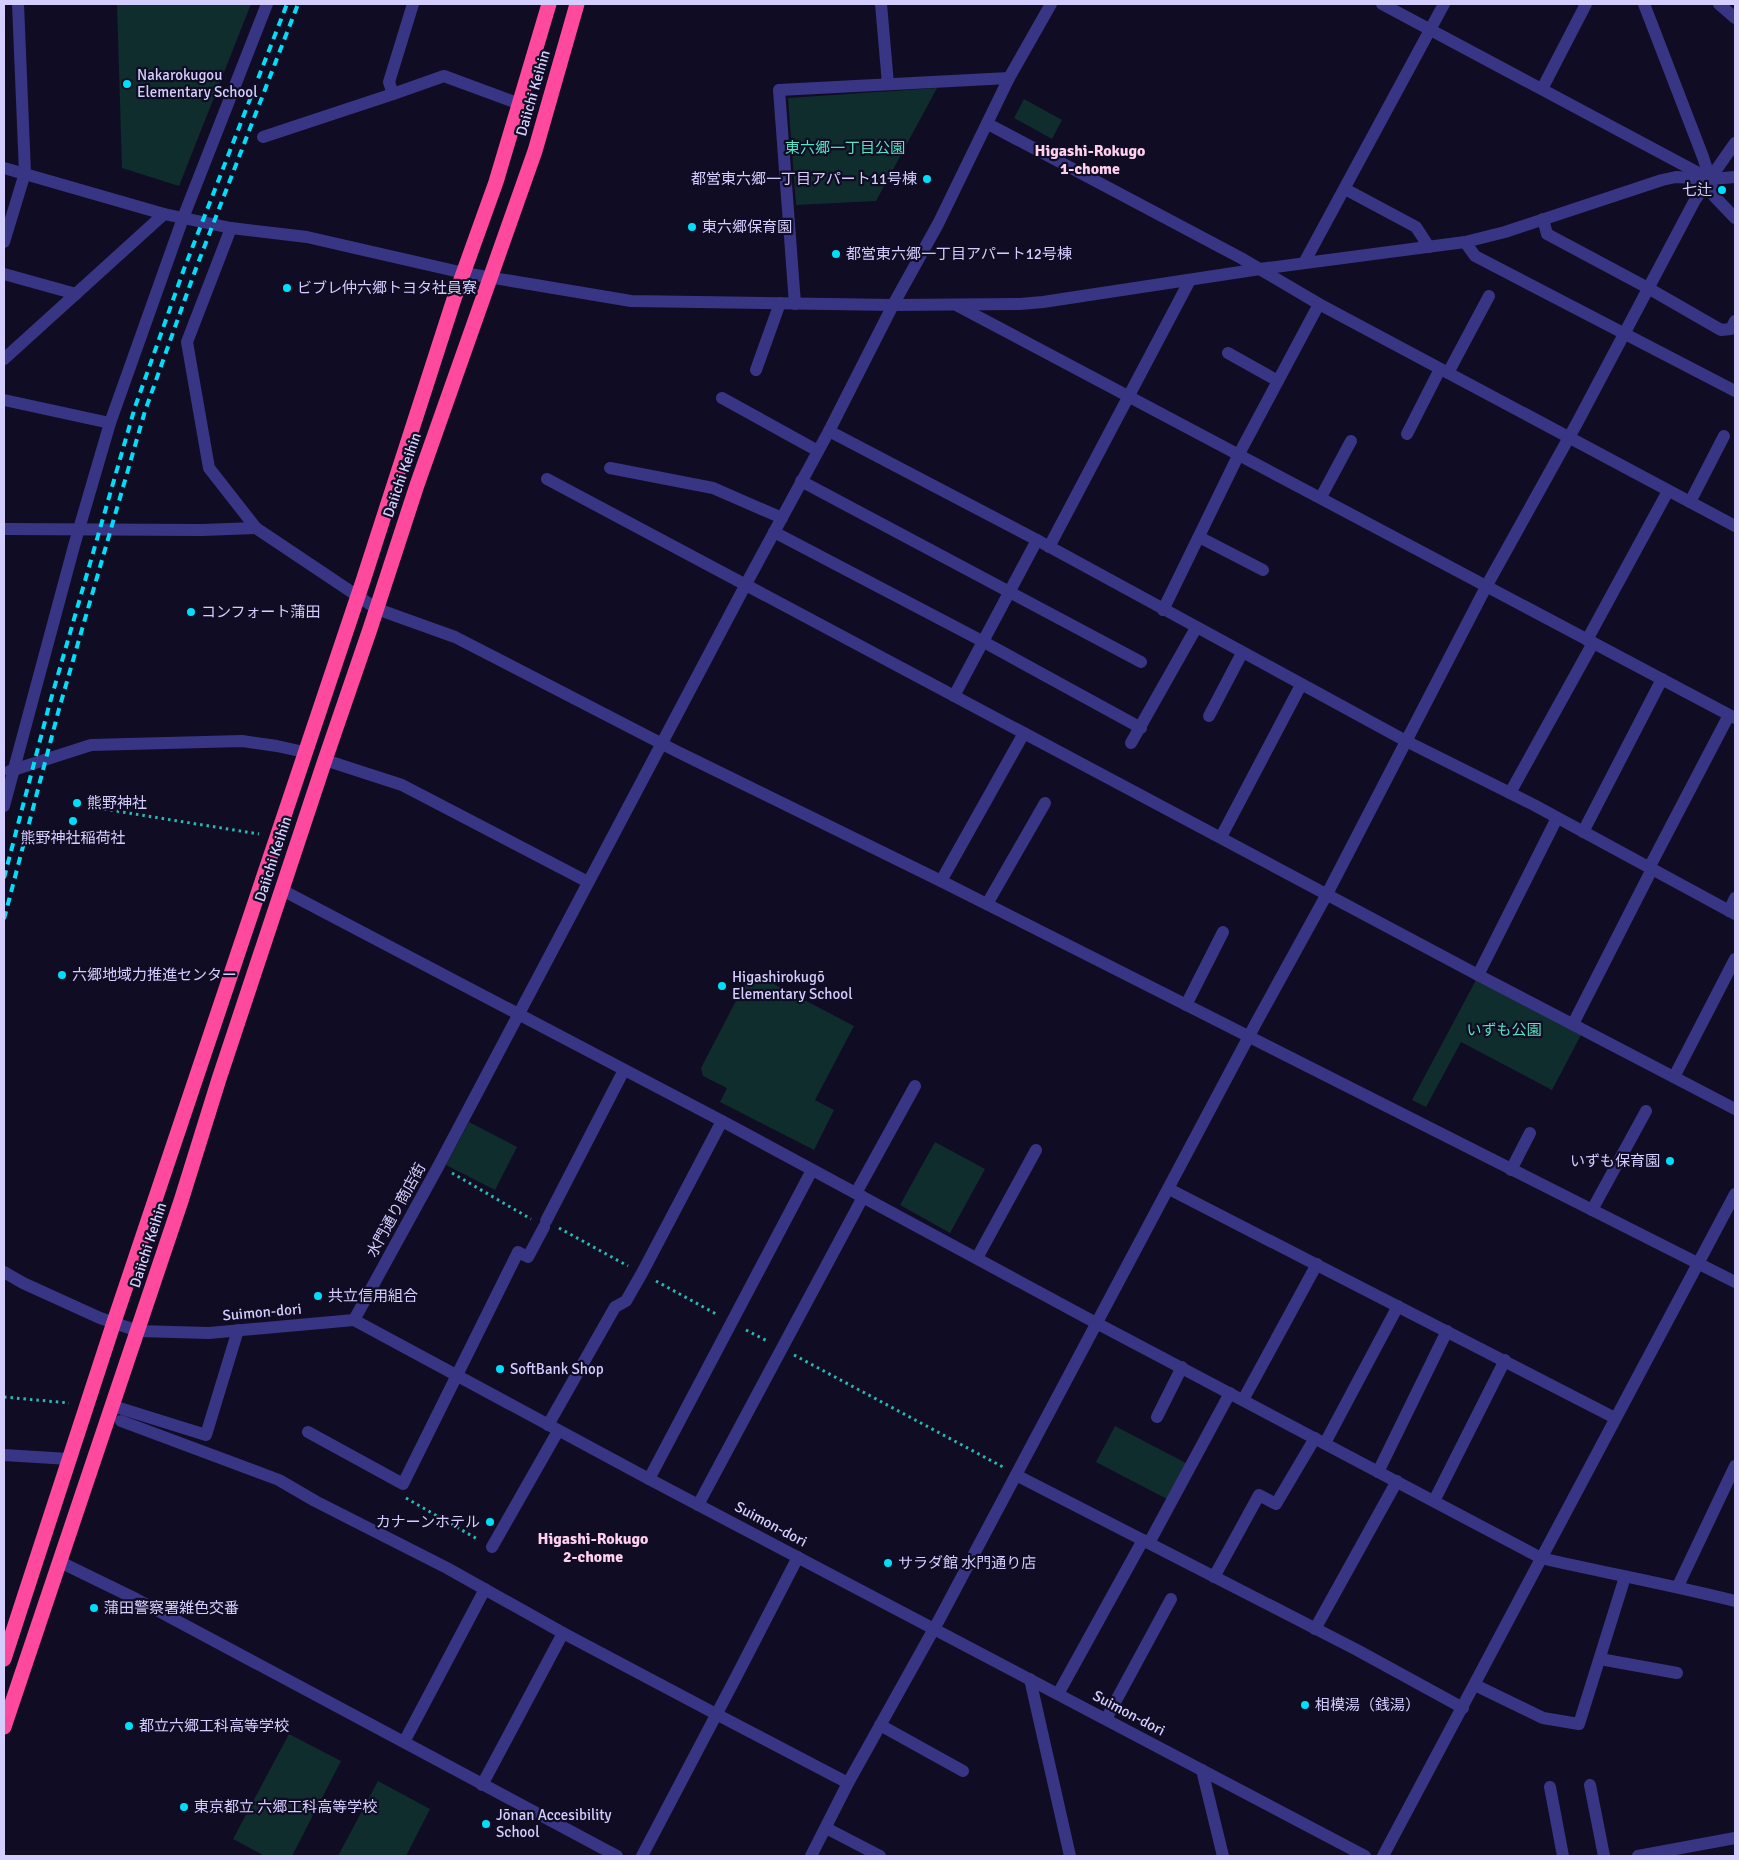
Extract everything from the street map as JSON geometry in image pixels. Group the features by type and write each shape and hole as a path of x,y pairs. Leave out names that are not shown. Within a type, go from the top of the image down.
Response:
{"highway":[{"name":"Daiichi Keihin","path":"4,1659 114,1322 496,182 549,4"},
{"name":"Daiichi Keihin","path":"4,1727 113,1406 417,485 535,151 577,4"}],"street":[{"path":"4,242 25,173 18,4"},
{"path":"4,806 9,771 110,423 182,218 267,4"},
{"path":"393,94 389,82 413,4"},
{"path":"881,4 888,84"},
{"name":"水門通り商店街","path":"354,1320 439,1165 746,584 829,431 893,305 938,224 1010,78 1052,4"},
{"path":"1382,4 1710,179"},
{"path":"1304,263 1444,4"},
{"path":"1542,89 1586,4"},
{"path":"1644,4 1710,179 1714,196 1735,218"},
{"path":"1720,4 1735,18"},
{"path":"263,137 444,76 520,104"},
{"path":"795,304 779,90 1010,78"},
{"path":"988,124 1735,526"},
{"path":"810,1856 848,1783 934,1630 1249,1037 1328,894 1487,585 1569,438 1696,200 1735,143"},
{"path":"4,168 182,218 232,228 307,236 464,273 631,301 893,305 1020,304 1043,302 1260,269 1465,242 1505,232 1662,180 1676,177 1735,178"},
{"path":"1345,189 1416,227 1429,247"},
{"path":"4,359 164,214"},
{"path":"1543,220 1547,234 1648,288 1721,330 1731,328 1735,321"},
{"path":"232,228 187,342 209,468 256,528 377,608 455,636 662,743 987,904 1735,1282"},
{"path":"1465,242 1475,256 1735,391"},
{"path":"4,274 76,294"},
{"path":"1050,548 1190,280"},
{"path":"1407,434 1489,296"},
{"path":"756,370 780,303"},
{"path":"1163,610 1239,454 1320,304"},
{"path":"956,305 1487,585 1732,717 1651,869 1573,1024"},
{"path":"1228,354 1278,381"},
{"path":"722,398 818,451"},
{"path":"4,400 110,423"},
{"path":"829,431 1037,540 1406,741 1510,793 1732,912 1735,898"},
{"path":"1690,502 1724,436"},
{"path":"1321,497 1351,441"},
{"path":"610,468 714,488 782,518"},
{"path":"547,479 1478,975 1735,1109"},
{"path":"801,481 1141,662"},
{"path":"1510,793 1668,491"},
{"path":"4,529 202,530 256,528"},
{"path":"774,532 982,641 1141,728"},
{"path":"1199,537 1263,570"},
{"path":"954,696 1037,540"},
{"path":"1132,743 1196,628"},
{"path":"1209,716 1242,653"},
{"path":"1583,832 1662,680"},
{"path":"1221,837 1301,685"},
{"path":"941,881 1024,734"},
{"path":"9,771 91,745 242,741 304,752"},
{"path":"325,760 402,785 588,882"},
{"path":"987,904 1045,804"},
{"path":"1478,975 1557,818"},
{"path":"282,890 1541,1558 1625,1577 1678,1586 1735,1601"},
{"path":"1186,1005 1223,932"},
{"path":"1674,1077 1735,959"},
{"path":"308,1432 403,1484 518,1252 528,1257 624,1070"},
{"path":"698,1505 782,1349 915,1086"},
{"path":"1592,1210 1646,1111"},
{"path":"492,1547 615,1307 626,1301 722,1122"},
{"path":"1511,1170 1530,1133"},
{"path":"977,1258 1036,1150"},
{"path":"649,1479 812,1170"},
{"path":"1169,1189 1615,1418"},
{"path":"1383,1856 1735,1194"},
{"path":"1244,1400 1317,1264"},
{"name":"Suimon-dori","path":"4,1272 32,1287 114,1322 138,1330 209,1333 354,1320 698,1505 1365,1856"},
{"path":"1214,1577 1259,1495 1276,1504 1320,1441 1398,1306"},
{"path":"113,1406 206,1435 238,1330"},
{"path":"1378,1472 1446,1331"},
{"path":"1434,1501 1504,1360"},
{"path":"1157,1417 1182,1367"},
{"path":"1058,1694 1230,1393"},
{"path":"121,1421 279,1480 315,1501 485,1589 564,1633 848,1783"},
{"path":"4,1455 69,1459"},
{"path":"1678,1586 1735,1466"},
{"path":"1016,1475 1315,1628 1463,1708"},
{"path":"1315,1628 1396,1481"},
{"path":"642,1856 798,1557"},
{"path":"60,1562 136,1599 618,1856"},
{"path":"1475,1685 1543,1718 1579,1724 1625,1577"},
{"path":"404,1742 485,1589"},
{"path":"1106,1719 1171,1600"},
{"path":"482,1785 564,1633"},
{"path":"1600,1659 1677,1673"},
{"path":"1030,1679 1070,1856"},
{"path":"880,1725 963,1771"},
{"path":"1202,1770 1223,1856"},
{"path":"1590,1785 1604,1856"},
{"path":"1550,1787 1562,1856"},
{"path":"826,1828 880,1856"},
{"path":"1638,1856 1676,1853 1735,1838"}],"path":[{"path":"91,807 259,834"},
{"path":"439,1165 545,1224 642,1273 1016,1475"},
{"path":"4,1397 70,1403"},
{"path":"403,1484 407,1500 492,1547"}],"green space":[{"path":"117,4 251,4 179,186 122,168"},
{"name":"東六郷一丁目公園","path":"937,88 876,201 796,205 788,98"},
{"path":"1024,99 1062,120 1052,139 1014,118"},
{"path":"751,972 854,1026 815,1100 834,1110 814,1150 720,1102 727,1088 703,1076 701,1068"},
{"name":"いずも公園","path":"1476,980 1581,1035 1552,1090 1461,1042 1426,1107 1412,1100"},
{"path":"469,1122 517,1147 495,1190 446,1165"},
{"path":"935,1142 985,1169 950,1233 900,1205"},
{"path":"1115,1426 1186,1463 1167,1499 1096,1462"},
{"path":"289,1734 341,1761 292,1856 265,1856 233,1839"},
{"path":"378,1781 430,1809 406,1856 338,1856"}],"railway":[{"path":"4,878 49,706 135,407 184,269 287,4"},
{"path":"4,919 59,709 145,411 195,271 298,4"}],"place":[{"name":"Nakarokugou Elementary School","path":"127,84"},
{"name":"都営東六郷一丁目アパート11号棟","path":"927,179"},
{"name":"七辻","path":"1722,190"},
{"name":"東六郷保育園","path":"692,227"},
{"name":"都営東六郷一丁目アパート12号棟","path":"836,254"},
{"name":"ビブレ仲六郷トヨタ社員寮","path":"287,288"},
{"name":"コンフォート蒲田","path":"191,612"},
{"name":"熊野神社","path":"77,803"},
{"name":"熊野神社稲荷社","path":"73,821"},
{"name":"六郷地域力推進センター","path":"62,975"},
{"name":"Higashirokugō Elementary School","path":"722,986"},
{"name":"いずも保育園","path":"1670,1161"},
{"name":"共立信用組合","path":"318,1296"},
{"name":"SoftBank Shop","path":"500,1369"},
{"name":"カナーンホテル","path":"490,1522"},
{"name":"サラダ館 水門通り店","path":"888,1563"},
{"name":"蒲田警察署雑色交番","path":"94,1608"},
{"name":"相模湯（銭湯）","path":"1305,1705"},
{"name":"都立六郷工科高等学校","path":"129,1726"},
{"name":"東京都立 六郷工科高等学校","path":"184,1807"},
{"name":"Jōnan Accesibility School","path":"486,1824"}],"district":[{"name":"Higashi-Rokugo 1-chome","path":"1090,159"},
{"name":"Higashi-Rokugo 2-chome","path":"593,1547"}]}
